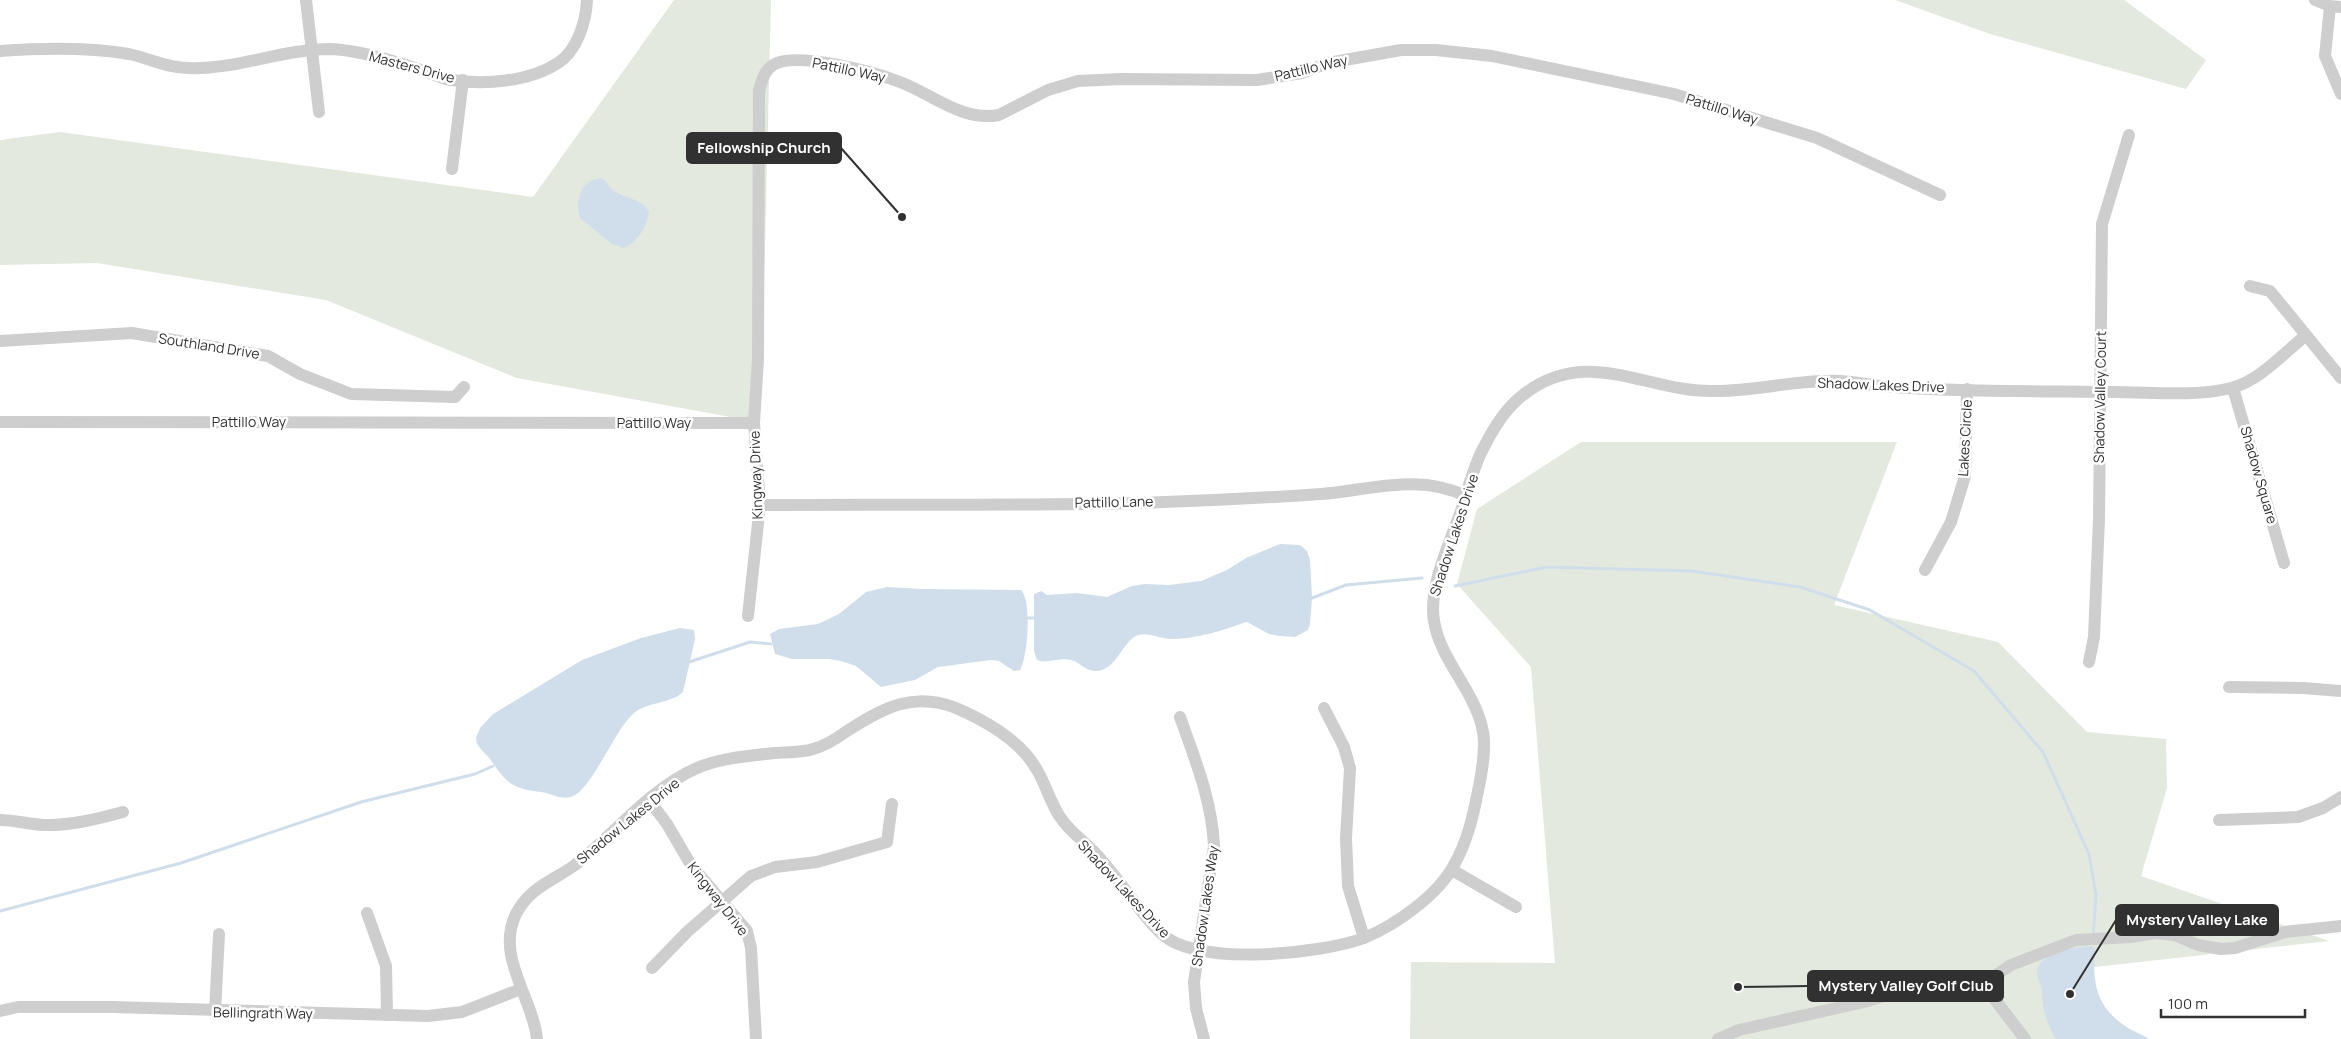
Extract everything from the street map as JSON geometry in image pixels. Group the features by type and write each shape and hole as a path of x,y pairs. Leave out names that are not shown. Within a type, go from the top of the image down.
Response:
{"street":[{"path":"306,0 319,112"},
{"name":"Masters Drive","path":"0,51 29,49 108,51 187,68 225,66 311,50 332,49 364,54 450,80 492,82 539,73 559,62 575,43 582,30 587,0"},
{"path":"2315,0 2335,7 2325,56 2341,94"},
{"name":"Pattillo Way","path":"0,422 754,423 758,359 759,90 762,78 768,69 787,61 815,61 874,73 902,83 934,100 972,114 987,117 999,115 1048,90 1078,81 1122,79 1257,80 1302,73 1328,62 1401,50 1436,50 1474,54 1537,65 1674,94 1817,138 1940,195"},
{"path":"452,169 463,80"},
{"name":"Shadow Valley Court","path":"2089,662 2094,637 2098,553 2102,224 2129,135"},
{"path":"2250,286 2270,291 2341,378"},
{"name":"Southland Drive","path":"0,340 132,333 268,356 300,374 351,394 455,397 464,386"},
{"name":"Shadow Lakes Drive","path":"536,1039 533,1016 521,989 512,959 510,942 513,919 522,905 540,886 569,869 649,800 695,769 740,757 812,749 833,741 885,709 916,700 935,702 955,708 1018,745 1033,761 1053,806 1075,836 1088,845 1163,936 1180,946 1226,955 1318,950 1364,938 1399,920 1433,892 1452,870 1470,828 1482,773 1484,731 1434,626 1432,602 1480,452 1518,398 1561,374 1582,372 1630,376 1694,390 1714,392 1833,381 1883,386 1968,389 2193,392 2233,388 2252,379 2305,336"},
{"name":"Shadow Square","path":"2233,388 2284,563"},
{"name":"Lakes Circle","path":"1925,570 1951,522 1965,476 1968,389"},
{"name":"Kingway Drive","path":"748,616 760,505 754,423"},
{"name":"Pattillo Lane","path":"760,505 1140,503 1323,494 1391,485 1424,483 1451,488 1466,496"},
{"path":"2229,687 2303,688 2341,691"},
{"path":"1324,708 1344,747 1350,768 1346,838 1348,886 1364,938"},
{"name":"Shadow Lakes Way","path":"1180,717 1208,800 1213,826 1214,846 1194,982 1196,1008 1204,1039"},
{"path":"2219,820 2298,817 2322,808 2341,797"},
{"name":"Kingway Drive","path":"649,800 667,824 685,857 742,925 749,937 753,968 756,1039"},
{"path":"652,968 721,901 751,876 767,869 817,862 887,842 892,804"},
{"path":"0,820 18,820 42,825 69,823 124,812"},
{"path":"1452,870 1516,907"},
{"path":"367,913 386,966 388,1015"},
{"path":"1718,1039 1739,1030 1864,1002 1921,985 1939,983 1983,984 2011,965 2076,940 2131,938 2155,934 2175,935 2198,945 2221,949 2235,948 2285,932 2341,926"},
{"path":"216,1012 219,934"},
{"path":"1983,984 2025,1039"},
{"name":"Bellingrath Way","path":"0,1011 18,1007 111,1007 216,1012 428,1016 462,1012 521,989"}],"shaded area":[{"path":"674,0 771,0 764,288 758,422 517,378 326,300 97,263 0,265 0,140 60,132 533,197"},
{"path":"1895,0 2124,0 2206,60 2186,89 1990,34"},
{"path":"1581,442 1897,442 1834,605 1998,642 2087,732 2166,739 2167,788 2141,876 2329,941 2059,971 2086,1039 1410,1039 1411,962 1555,963 1531,667 1457,584 1477,509"}],"water":[{"path":"601,178 615,192 643,204 649,212 641,233 634,242 624,248 612,244 580,218 578,205 581,192 588,183"},
{"path":"1280,544 1300,545 1307,551 1310,560 1312,598 1310,624 1308,630 1295,637 1269,634 1247,622 1187,638 1172,639 1146,634 1138,635 1128,643 1114,661 1102,670 1091,671 1067,659 1037,660 1034,651 1034,594 1041,591 1047,595 1077,593 1107,597 1132,586 1145,584 1169,585 1201,581 1227,570 1246,558"},
{"path":"887,587 1021,590 1027,605 1028,629 1025,653 1020,670 1014,671 999,661 991,660 938,667 915,680 881,687 856,666 841,661 829,659 792,659 775,654 770,634 779,629 818,624 839,614 866,592"},
{"path":"680,628 694,630 695,639 683,692 671,699 644,707 632,715 586,784 571,797 559,797 531,791 510,783 477,744 476,738 480,728 493,714 582,660 641,638"},
{"path":"2092,946 2095,949 2096,985 2103,1004 2109,1012 2128,1028 2149,1039 2056,1039 2044,1010 2042,989 2037,975 2039,966 2051,955 2068,949"}],"waterway":[{"path":"1455,586 1547,567 1692,571 1800,587 1870,610 1974,671 2043,752 2089,854 2096,895 2093,937"},
{"path":"1312,598 1346,585 1422,578"},
{"path":"1027,618 1035,618"},
{"path":"689,662 750,642 771,644"},
{"path":"0,911 181,863 361,802 475,774 493,766"}],"place":[{"name":"Fellowship Church","path":"902,217"},
{"name":"Mystery Valley Golf Club","path":"1738,987"},
{"name":"Mystery Valley Lake","path":"2070,994"}]}
